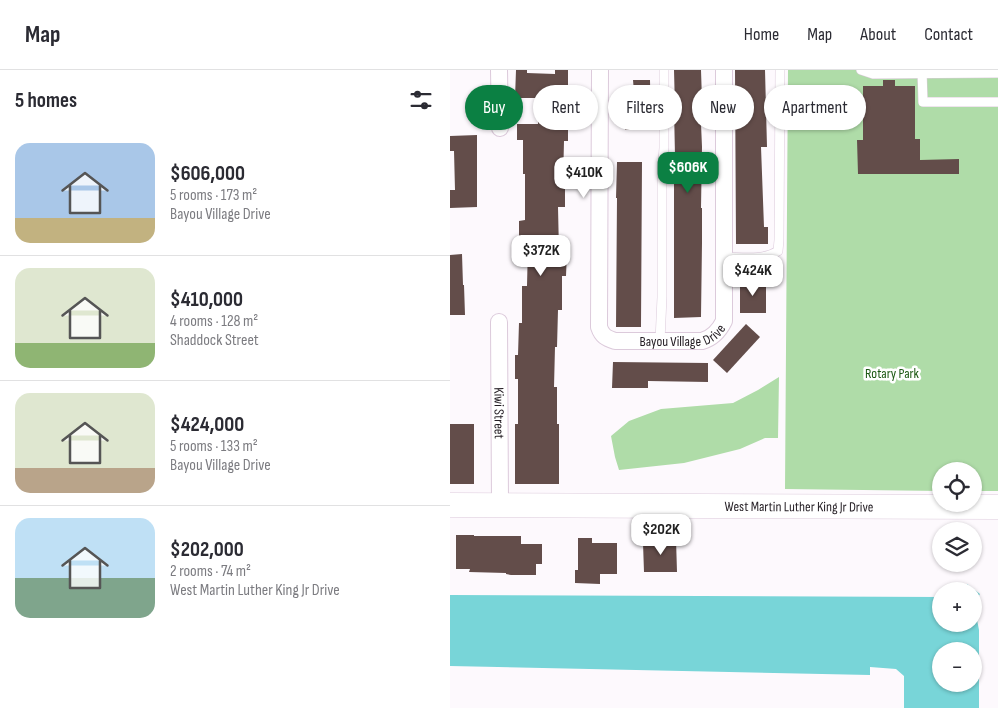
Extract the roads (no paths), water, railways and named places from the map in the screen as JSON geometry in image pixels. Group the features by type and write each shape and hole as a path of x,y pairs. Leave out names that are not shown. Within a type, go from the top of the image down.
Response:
{"street":[{"path":"499,70 499,85"},
{"name":"Bayou Village Drive","path":"600,70 599,327 601,334 615,341 702,341 717,333 724,321 724,70"},
{"name":"Kiwi Street","path":"498,322 500,505"},
{"name":"West Martin Luther King Jr Drive","path":"450,505 998,507"}],"lane":[{"path":"660,341 664,70"},
{"path":"724,257 762,257 772,255 778,251 780,240 780,70"},
{"path":"861,70 873,74 922,72 998,73"},
{"path":"922,72 923,102 998,102"}],"water":[{"path":"450,595 932,597 932,632 979,632 979,642 932,642 932,692 979,692 979,708 904,708 904,676 896,669 870,667 870,675 450,666"}],"park label":[{"name":"Rotary Park","path":"892,373"}]}
